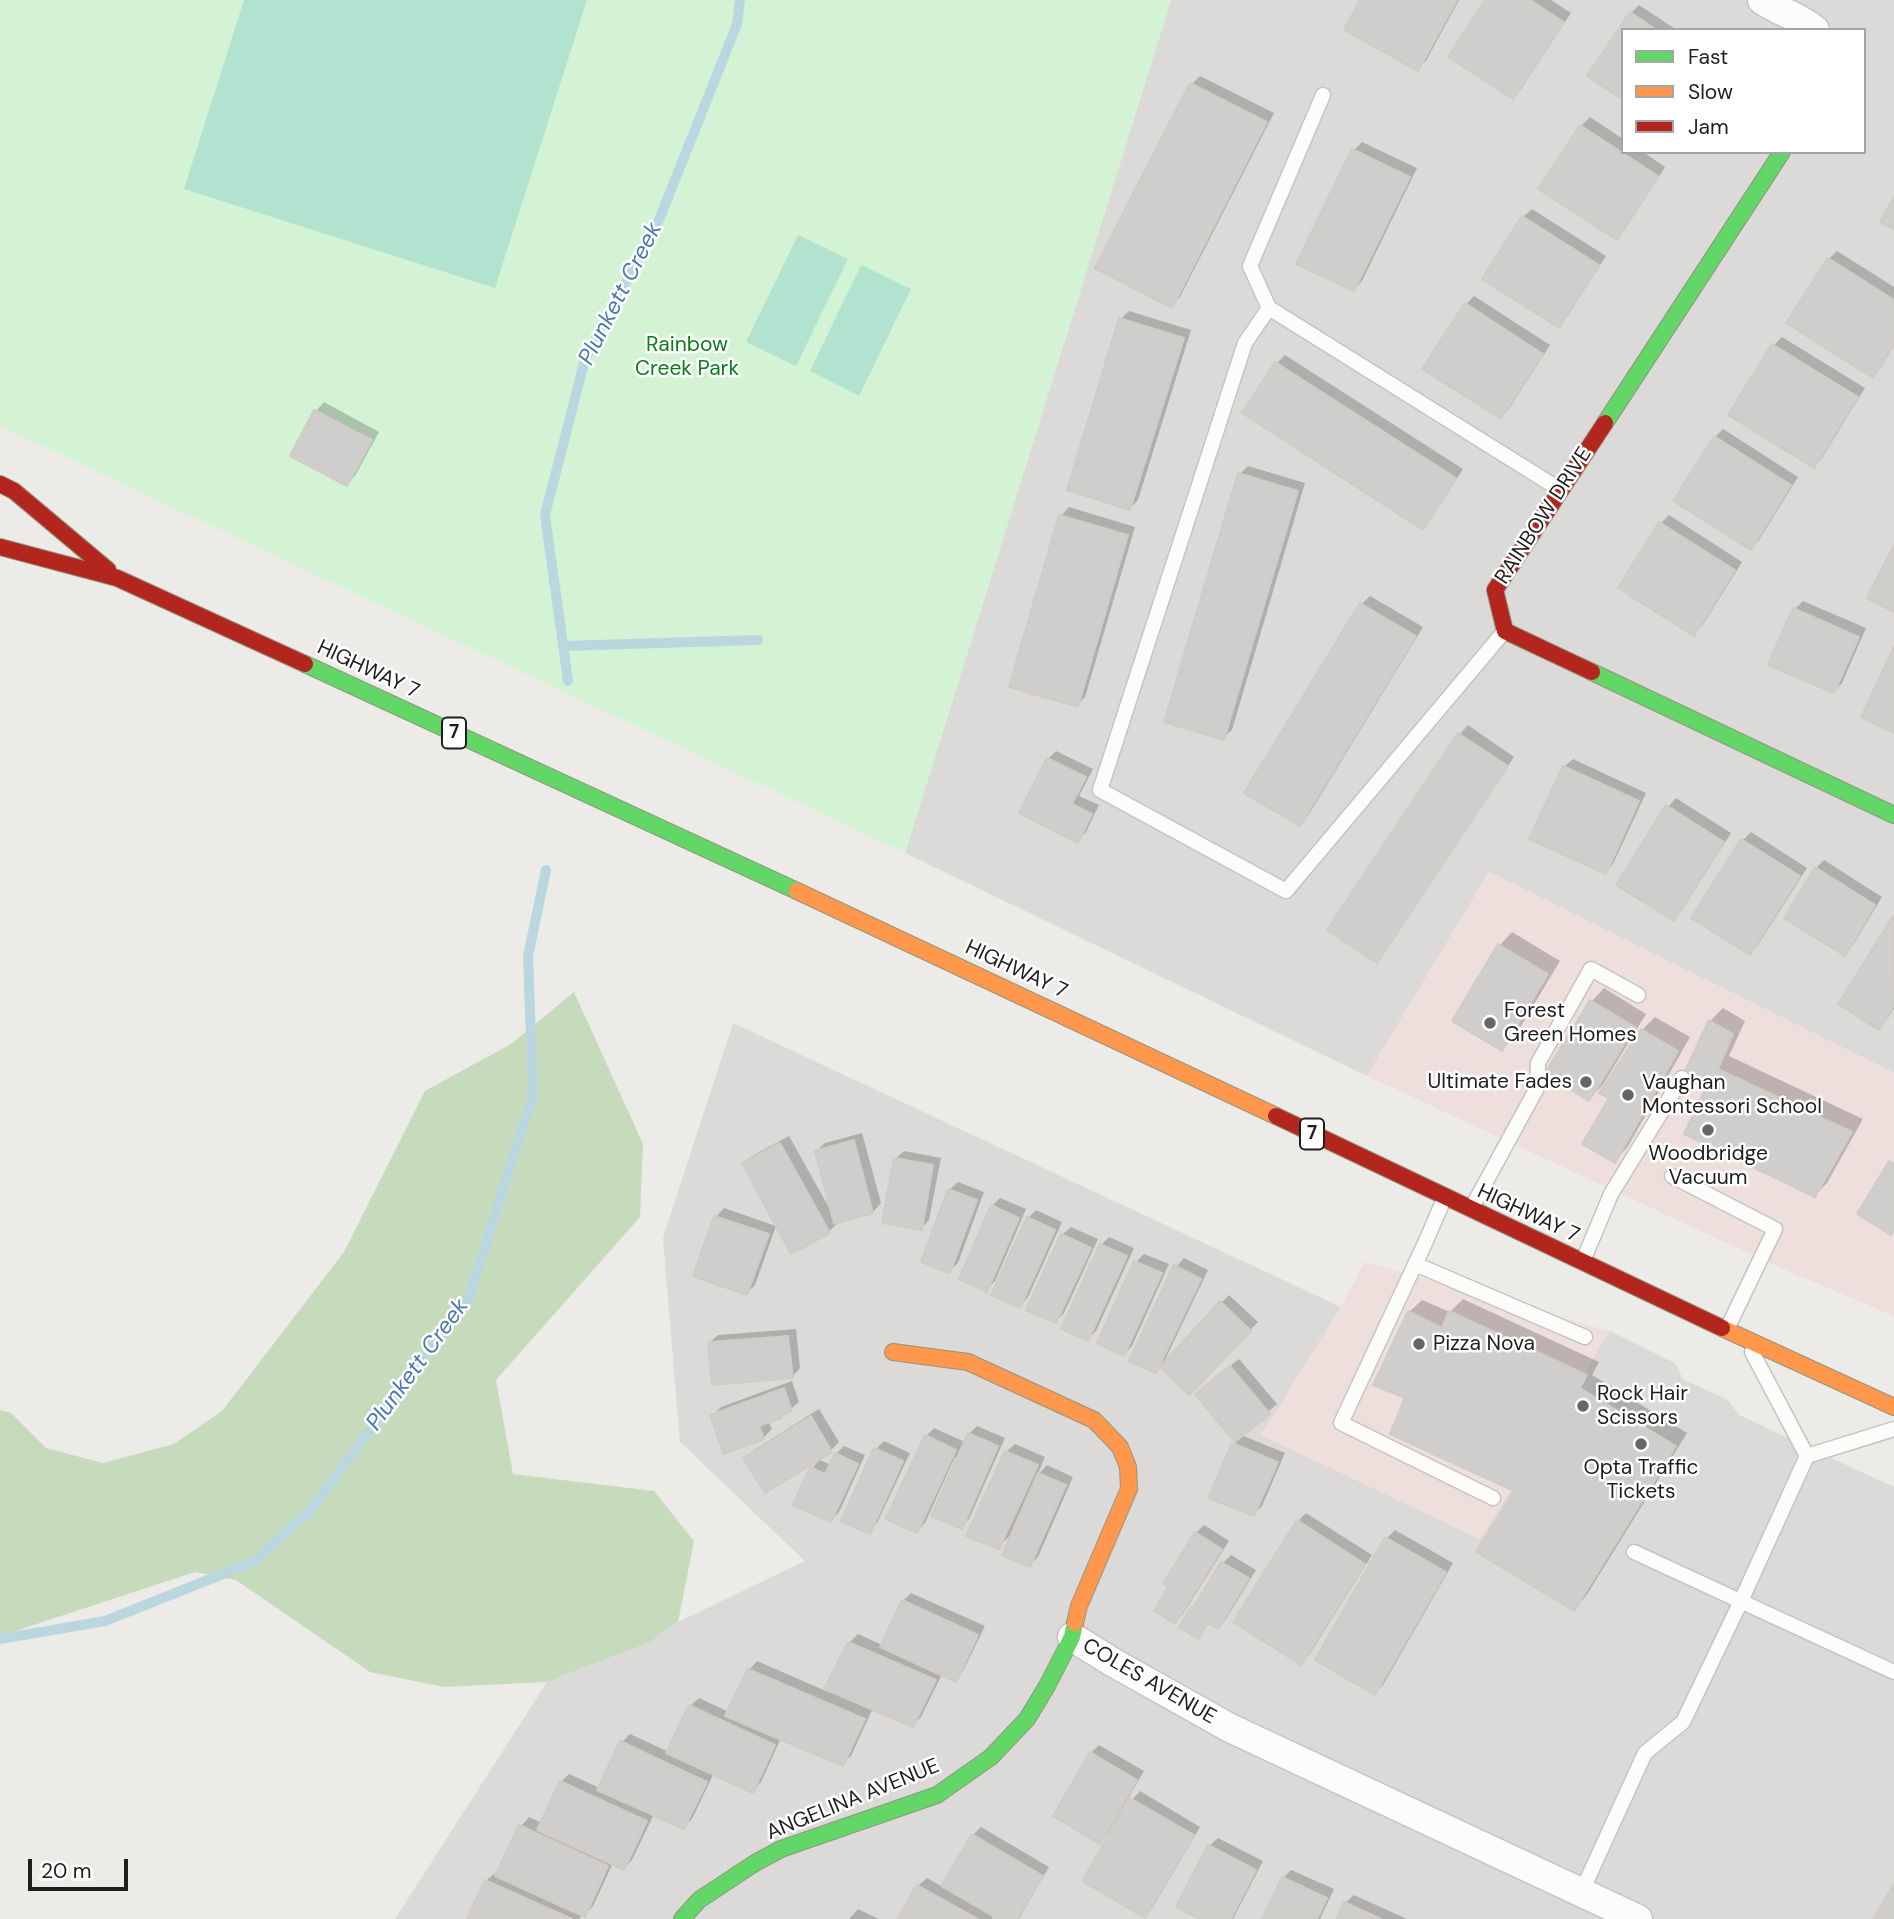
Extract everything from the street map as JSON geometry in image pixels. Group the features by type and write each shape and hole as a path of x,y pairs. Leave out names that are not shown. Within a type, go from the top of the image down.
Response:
{"main road":[{"name":"RAINBOW DRIVE","path":"1504,631 1495,590 1781,154"},
{"name":"HIGHWAY 7","path":"0,484 14,491 117,578"},
{"name":"HIGHWAY 7","path":"0,547 117,578 790,887 1582,1263 1894,1407"},
{"path":"1504,631 1894,815"},
{"name":"COLES AVENUE","path":"893,1352 968,1362 1094,1420 1120,1447 1128,1468 1129,1489 1079,1606 1072,1637"},
{"name":"ANGELINA AVENUE","path":"681,1919 699,1900 781,1849 937,1795 963,1778 992,1757 1027,1719 1072,1637"}],"street":[{"path":"1762,0 1803,20 1813,28"},
{"name":"COLES AVENUE","path":"1072,1637 1230,1728 1638,1919"}],"lane":[{"path":"1323,95 1250,266 1269,308 1560,490"},
{"path":"1269,308 1245,343 1100,790 1286,891 1504,631"},
{"path":"1471,1210 1536,1088 1538,1063 1591,969 1638,995"},
{"path":"1582,1263 1611,1194 1682,1078"},
{"path":"1672,1176 1774,1229 1727,1331"},
{"path":"1444,1197 1341,1423 1493,1498"},
{"path":"1415,1264 1584,1337"},
{"path":"1746,1340 1807,1456"},
{"path":"1581,1893 1645,1753 1683,1722 1807,1456 1894,1429"},
{"path":"1634,1552 1894,1672"}],"shaded area":[{"path":"1171,0 1894,0 1894,1073 1489,872 1367,1076 905,853"},
{"path":"1489,872 1894,1073 1894,1316 1785,1270 1367,1076"},
{"path":"733,1023 1341,1307 1262,1435 1480,1539 1610,1331 1675,1363 1683,1379 1728,1400 1739,1415 1894,1487 1894,1919 395,1919 547,1682 650,1642 678,1622 805,1561 680,1442 663,1238"},
{"path":"1365,1262 1610,1331 1480,1539 1261,1435 1341,1307"}],"green space":[{"name":"Rainbow Creek Park","path":"0,0 1171,0 905,853 0,426"},
{"path":"244,0 587,0 495,288 184,189"},
{"path":"798,235 848,259 796,366 746,342"},
{"path":"861,265 911,289 859,396 810,371"},
{"path":"574,992 643,1144 640,1217 496,1380 513,1474 654,1491 694,1541 678,1622 650,1642 547,1682 444,1687 370,1672 236,1580 195,1572 0,1636 0,1410 11,1413 46,1448 103,1463 174,1444 222,1411 344,1252 425,1091 511,1044"}],"building":[{"path":"1360,0 1457,0 1418,71 1344,30"},
{"path":"1485,0 1530,0 1564,22 1513,99 1448,57"},
{"path":"1630,12 1654,28 1621,28 1621,99 1587,76"},
{"path":"1190,83 1267,122 1172,308 1095,268"},
{"path":"1580,125 1658,176 1617,240 1538,189"},
{"path":"1352,149 1410,177 1354,291 1296,264"},
{"path":"1894,197 1894,230 1880,222"},
{"path":"1522,216 1599,265 1559,328 1482,279"},
{"path":"1828,258 1894,300 1894,344 1873,378 1786,323"},
{"path":"1465,303 1543,354 1501,419 1422,369"},
{"path":"1119,318 1184,338 1130,510 1067,490"},
{"path":"1772,344 1858,397 1814,468 1728,415"},
{"path":"1275,362 1456,478 1423,530 1242,413"},
{"path":"314,410 372,440 347,486 290,456"},
{"path":"1714,436 1791,485 1751,550 1673,501"},
{"path":"1238,473 1298,491 1224,740 1164,722"},
{"path":"1059,515 1128,535 1078,707 1009,687"},
{"path":"1659,522 1735,570 1694,636 1618,588"},
{"path":"1894,545 1894,612 1867,598"},
{"path":"1360,603 1416,636 1300,826 1244,793"},
{"path":"1793,608 1859,637 1834,693 1768,665"},
{"path":"1894,647 1894,733 1861,717"},
{"path":"1458,733 1508,766 1377,963 1327,930"},
{"path":"1047,758 1086,777 1072,804 1092,814 1078,843 1019,813"},
{"path":"1563,766 1639,801 1606,874 1529,839"},
{"path":"1666,805 1724,842 1674,921 1616,885"},
{"path":"1741,839 1800,876 1750,955 1691,918"},
{"path":"1815,867 1875,905 1845,956 1784,918"},
{"path":"1893,916 1894,1005 1879,1030 1838,1004"},
{"path":"1498,944 1548,974 1502,1051 1452,1021"},
{"path":"1590,1000 1635,1027 1589,1101 1545,1073"},
{"path":"1709,1020 1733,1034 1718,1069 1852,1132 1815,1197 1684,1134 1708,1083 1684,1073"},
{"name":"Vaughan Montessori School","path":"1641,1029 1678,1051 1615,1163 1582,1144 1609,1098 1599,1093"},
{"path":"854,1140 873,1213 834,1224 815,1151"},
{"path":"780,1143 830,1233 791,1254 742,1163"},
{"path":"894,1158 933,1165 922,1230 882,1223"},
{"path":"1889,1161 1894,1164 1894,1230 1891,1235 1857,1214"},
{"path":"948,1189 977,1200 950,1273 921,1262"},
{"path":"991,1205 1019,1218 987,1292 959,1279"},
{"path":"714,1216 769,1234 747,1295 693,1276"},
{"path":"1027,1217 1055,1230 1020,1308 991,1295"},
{"path":"1061,1234 1091,1248 1056,1323 1026,1310"},
{"path":"1100,1244 1127,1256 1088,1341 1061,1329"},
{"path":"1134,1261 1162,1273 1124,1356 1097,1343"},
{"path":"1174,1265 1201,1279 1156,1373 1129,1361"},
{"path":"1220,1301 1251,1331 1189,1395 1160,1367"},
{"path":"1408,1311 1442,1328 1449,1311 1587,1375 1580,1388 1676,1446 1574,1611 1476,1552 1514,1491 1390,1434 1405,1398 1373,1385"},
{"path":"788,1336 793,1378 712,1385 708,1342"},
{"path":"1230,1366 1270,1414 1235,1442 1195,1394"},
{"path":"784,1388 792,1411 781,1415 782,1418 759,1426 764,1439 724,1454 710,1415"},
{"path":"811,1416 832,1452 765,1493 743,1458"},
{"path":"968,1433 998,1446 962,1529 931,1516"},
{"path":"925,1435 956,1450 917,1533 886,1519"},
{"path":"1232,1443 1278,1462 1254,1516 1208,1498"},
{"path":"874,1448 903,1461 870,1534 841,1521"},
{"path":"1005,1451 1038,1465 999,1549 966,1536"},
{"path":"835,1453 858,1464 831,1522 793,1505 810,1467 825,1474"},
{"path":"1038,1473 1066,1485 1030,1567 1002,1555"},
{"path":"1297,1520 1365,1564 1301,1665 1233,1622"},
{"path":"1195,1532 1222,1549 1175,1624 1154,1611 1168,1587 1163,1584"},
{"path":"1385,1537 1446,1572 1375,1695 1315,1660"},
{"path":"1221,1562 1249,1578 1218,1629 1208,1623 1198,1639 1179,1627"},
{"path":"902,1600 978,1635 956,1682 880,1647"},
{"path":"848,1642 936,1680 913,1727 824,1689"},
{"path":"748,1669 865,1719 843,1766 725,1716"},
{"path":"689,1705 775,1745 753,1793 666,1753"},
{"path":"620,1741 707,1782 684,1829 597,1790"},
{"path":"1090,1752 1137,1780 1100,1844 1053,1816"},
{"path":"560,1781 647,1821 624,1870 537,1830"},
{"path":"1130,1798 1194,1835 1145,1918 1082,1881"},
{"path":"519,1825 608,1866 585,1917 495,1876"},
{"path":"972,1834 1043,1876 1017,1919 998,1919 941,1886"},
{"path":"1208,1845 1256,1870 1231,1919 1200,1919 1176,1907"},
{"path":"1282,1877 1327,1898 1317,1919 1262,1919"},
{"path":"485,1880 572,1919 467,1919"},
{"path":"1894,1884 1894,1919 1873,1919"},
{"path":"917,1885 978,1919 897,1919"},
{"path":"1344,1902 1381,1919 1336,1919"}],"waterway":[{"name":"Plunkett Creek","path":"568,681 545,515 585,359 659,220 737,24 740,0"},
{"path":"563,646 758,640"},
{"name":"Plunkett Creek","path":"0,1639 105,1621 253,1562 309,1512 469,1297 533,1094 528,956 546,870"}],"traffic: fast":[{"path":"1605,423 1781,154"},
{"path":"305,664 797,891"},
{"path":"1592,672 1894,815"},
{"path":"682,1919 699,1900 781,1849 937,1795 991,1757 1027,1719 1072,1637 1075,1623"}],"traffic: slow":[{"path":"797,891 1276,1116"},
{"path":"1722,1328 1894,1407"},
{"path":"893,1352 968,1362 1094,1420 1120,1447 1128,1467 1129,1489 1079,1606 1075,1623"}],"traffic: jam":[{"path":"1592,672 1505,631 1495,590 1605,423"},
{"path":"0,484 14,491 108,570"},
{"path":"0,547 117,578 305,664"},
{"path":"1276,1116 1722,1328"}],"place":[{"name":"Forest Green Homes","path":"1490,1023"},
{"name":"Ultimate Fades","path":"1586,1082"},
{"name":"Vaughan Montessori School","path":"1628,1095"},
{"name":"Woodbridge Vacuum","path":"1708,1130"},
{"name":"Pizza Nova","path":"1419,1344"},
{"name":"Rock Hair Scissors","path":"1583,1406"},
{"name":"Opta Traffic Tickets","path":"1641,1444"}]}
